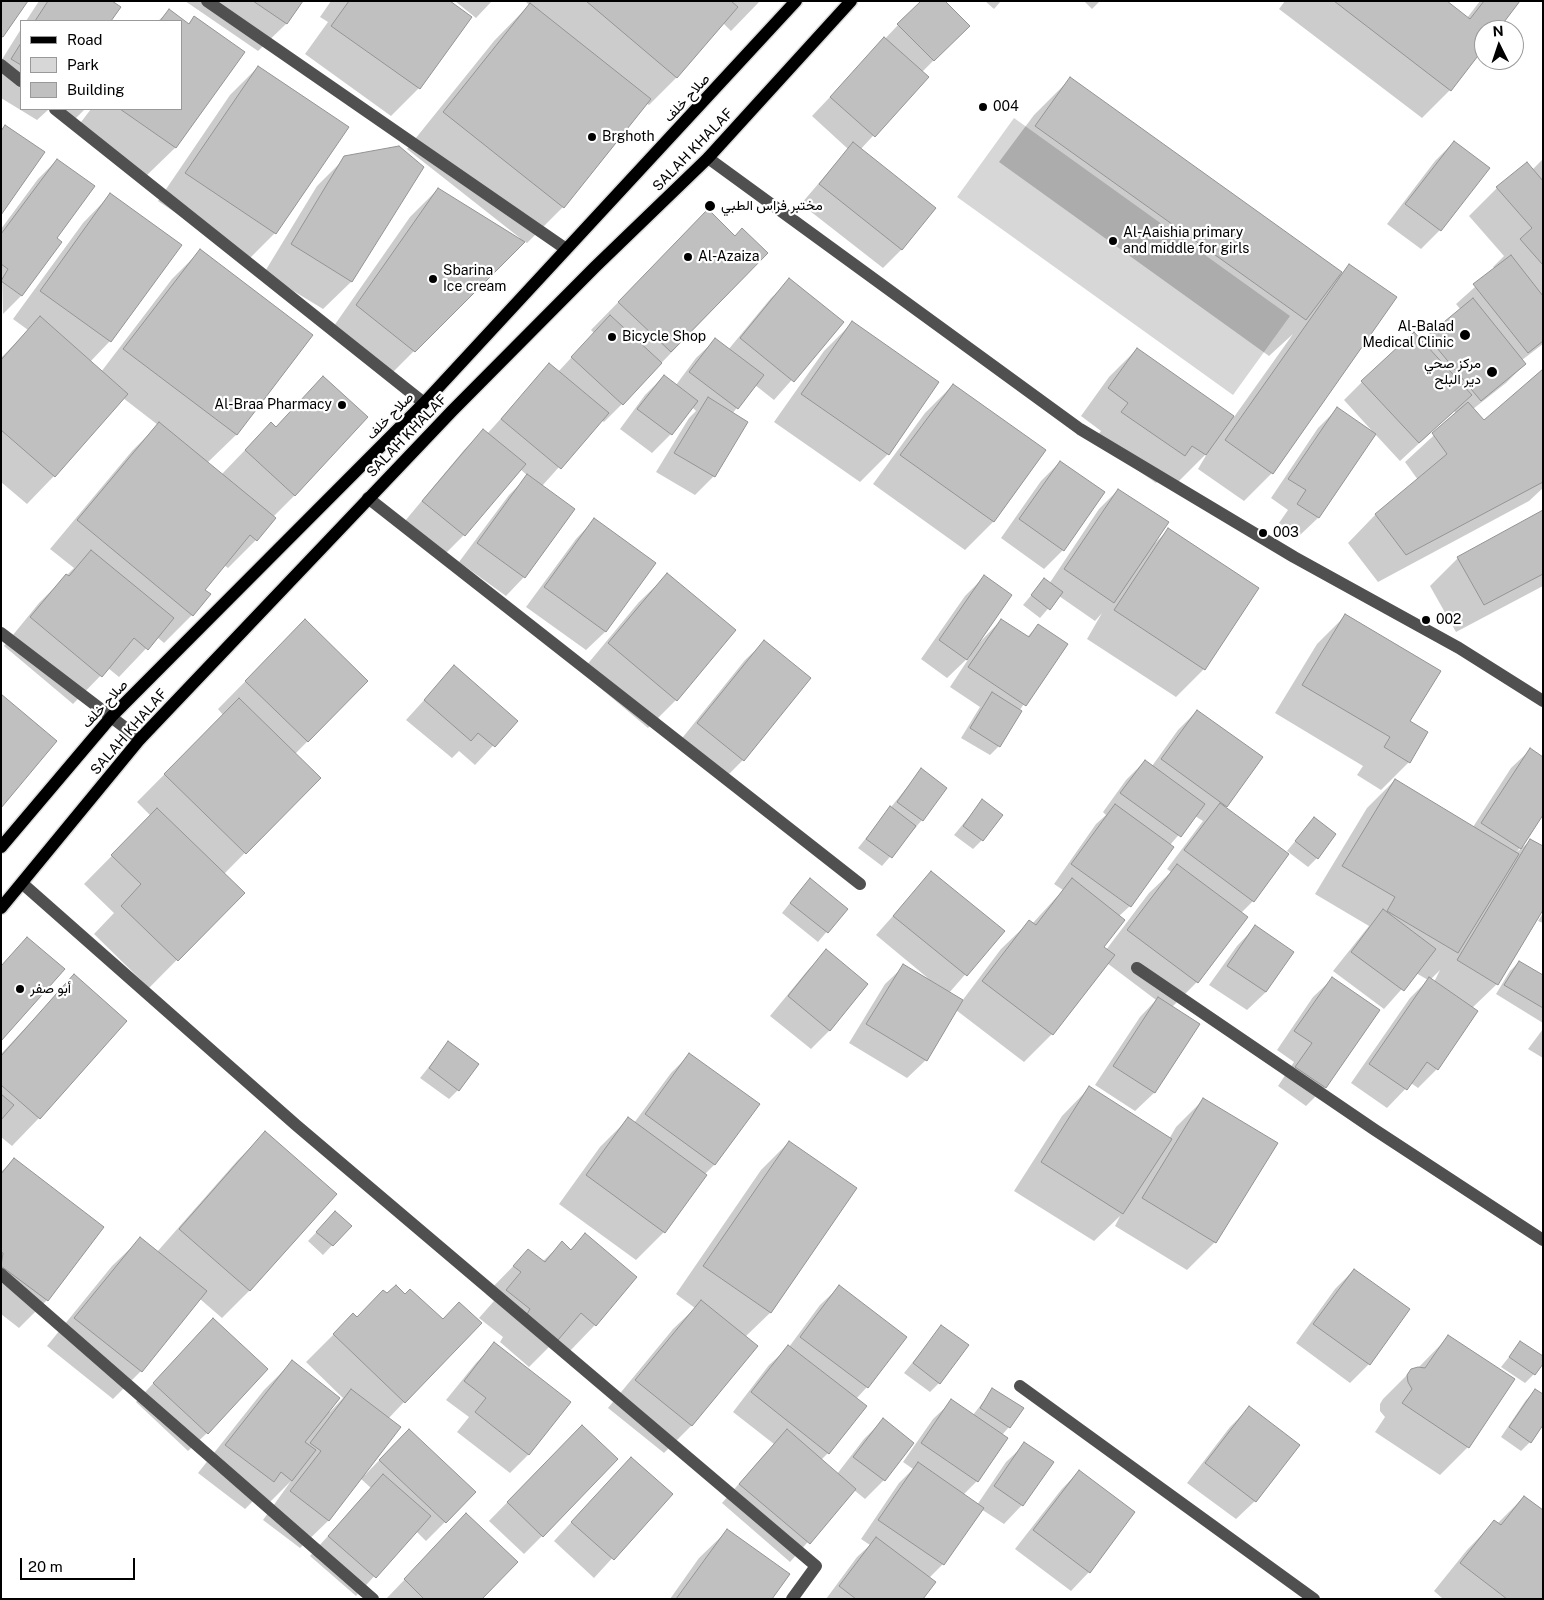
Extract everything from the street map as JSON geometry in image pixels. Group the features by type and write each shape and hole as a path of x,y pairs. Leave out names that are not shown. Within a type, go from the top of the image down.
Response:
{"main road":[{"name":"صلاح خلف","path":"1,847 112,716 424,403 796,1"},
{"name":"SALAH KHALAF","path":"1,908 23,884 140,739 368,498 595,267 708,158 851,1"}],"street":[{"path":"207,1 566,250"},
{"path":"1,66 20,80"},
{"path":"57,110 424,403"},
{"path":"708,158 1080,428 1294,557 1459,648 1543,701"},
{"path":"368,498 860,884"},
{"path":"1,633 140,739"},
{"path":"23,884 288,1118 816,1566 792,1599"},
{"path":"1136,968 1375,1130 1543,1240"},
{"path":"1,1274 373,1599"},
{"path":"1020,1386 1314,1599"}],"green space":[{"path":"1014,118 1290,316 1233,395 957,197"}],"building":[{"path":"1,1 28,1 3,37 1,36"},
{"path":"48,1 112,1 121,7 112,20 36,20"},
{"path":"253,1 303,1 287,24"},
{"path":"349,1 450,1 472,17 420,89 331,26"},
{"path":"586,1 731,1 738,7 677,78"},
{"path":"921,1 945,1 970,26 934,61 897,24"},
{"path":"1334,1 1447,1 1470,19 1484,1 1520,1 1506,20 1474,20 1474,61 1451,91"},
{"path":"530,3 651,99 564,208 443,112"},
{"path":"169,9 189,24 194,16 245,52 176,148 121,110 182,110 182,20 161,20"},
{"path":"884,37 929,77 875,137 830,97"},
{"path":"20,45 20,64 11,59"},
{"path":"258,66 349,127 276,234 185,173"},
{"path":"1070,77 1342,272 1306,320 1035,126"},
{"path":"5,125 45,152 1,215 1,131"},
{"path":"1454,141 1490,168 1441,231 1405,204"},
{"path":"853,142 936,208 902,250 819,184"},
{"path":"399,146 424,167 352,282 291,244 344,156"},
{"path":"57,159 95,186 57,238 62,242 22,296 1,281 8,269 1,264 1,234"},
{"path":"1527,162 1543,181 1543,265 1520,239 1532,228 1496,187"},
{"path":"438,188 525,242 415,352 356,305"},
{"path":"110,193 182,245 111,342 40,291"},
{"path":"708,209 735,236 742,228 768,253 671,352 618,302"},
{"path":"200,249 313,335 237,435 123,349"},
{"path":"1511,255 1543,296 1543,341 1528,353 1473,284"},
{"path":"1349,264 1397,297 1273,474 1225,440"},
{"path":"789,278 844,322 794,382 740,338"},
{"path":"1473,298 1526,364 1481,401 1427,336"},
{"path":"610,315 662,363 623,405 571,357"},
{"path":"40,316 128,394 55,477 1,430 1,360"},
{"path":"852,321 939,382 889,455 801,394"},
{"path":"1414,332 1472,395 1419,443 1361,381"},
{"path":"715,338 764,375 738,409 689,372"},
{"path":"1137,348 1234,416 1206,455 1192,446 1185,456 1121,412 1128,403 1108,388"},
{"path":"549,363 609,413 561,469 501,419"},
{"path":"1543,369 1543,482 1406,555 1375,514 1447,454 1432,433 1468,402 1484,420"},
{"path":"664,375 698,401 672,435 637,409"},
{"path":"323,376 368,417 295,496 245,450 271,422 276,427"},
{"path":"953,384 1046,450 994,522 900,455"},
{"path":"708,397 748,422 715,477 674,453"},
{"path":"1337,407 1376,434 1319,518 1297,504 1306,490 1288,479"},
{"path":"159,422 276,518 257,541 250,535 205,590 211,594 193,616 77,520"},
{"path":"483,429 526,464 465,536 422,501"},
{"path":"1060,461 1105,492 1064,551 1019,519"},
{"path":"527,474 575,509 525,578 477,543"},
{"path":"1118,489 1169,522 1114,603 1064,569"},
{"path":"1543,510 1543,574 1484,605 1457,557"},
{"path":"594,518 656,563 606,632 544,587"},
{"path":"1168,528 1259,588 1205,670 1114,610"},
{"path":"91,550 174,618 148,650 134,638 102,677 30,617 66,574 69,576"},
{"path":"667,573 736,630 677,701 608,643"},
{"path":"984,575 1012,595 967,660 939,640"},
{"path":"1044,578 1063,592 1050,610 1031,595"},
{"path":"1345,614 1441,671 1410,721 1428,732 1410,763 1384,747 1390,737 1302,685"},
{"path":"305,619 368,681 308,742 245,681"},
{"path":"1001,619 1029,637 1038,624 1068,644 1026,706 968,667"},
{"path":"764,640 811,678 744,761 697,723"},
{"path":"454,665 518,721 495,747 478,733 471,741 424,700"},
{"path":"992,692 1022,711 1000,747 970,728"},
{"path":"1,694 57,741 1,808"},
{"path":"239,698 321,778 246,854 164,774"},
{"path":"1197,710 1263,757 1227,807 1161,759"},
{"path":"1530,748 1543,757 1543,815 1521,849 1481,823"},
{"path":"1145,760 1205,804 1181,837 1120,793"},
{"path":"921,768 947,788 923,821 897,802"},
{"path":"1395,779 1519,854 1458,953 1387,911 1395,897 1342,866"},
{"path":"982,799 1003,815 983,841 963,826"},
{"path":"1220,803 1289,854 1254,902 1184,850"},
{"path":"1115,804 1174,847 1131,907 1071,864"},
{"path":"890,806 916,826 892,858 866,839"},
{"path":"157,808 245,893 178,961 121,906 141,884 111,855"},
{"path":"1314,817 1336,834 1318,859 1295,841"},
{"path":"1530,839 1543,846 1543,910 1498,985 1457,960"},
{"path":"1177,864 1248,917 1198,983 1127,930"},
{"path":"931,871 1005,931 967,976 893,916"},
{"path":"810,878 848,909 828,933 790,903"},
{"path":"1072,878 1125,920 1104,947 1115,955 1053,1035 982,981 1029,920 1036,925"},
{"path":"1383,909 1436,949 1404,991 1351,952"},
{"path":"1255,925 1294,952 1266,992 1227,966"},
{"path":"27,937 65,969 1,1041 1,966"},
{"path":"826,949 868,984 830,1031 788,996"},
{"path":"1519,961 1543,975 1543,1008 1504,985"},
{"path":"903,964 963,1000 927,1061 866,1024"},
{"path":"74,974 127,1021 40,1119 1,1085 1,1056"},
{"path":"1332,977 1380,1010 1326,1088 1295,1067 1312,1043 1294,1031"},
{"path":"1429,977 1478,1011 1438,1070 1427,1062 1407,1090 1369,1064"},
{"path":"1158,997 1200,1024 1155,1093 1113,1066"},
{"path":"448,1041 479,1064 459,1091 429,1068"},
{"path":"689,1053 760,1104 715,1165 645,1114"},
{"path":"1089,1086 1172,1139 1123,1214 1041,1162"},
{"path":"1,1094 14,1105 1,1120"},
{"path":"1203,1098 1278,1143 1216,1243 1142,1198"},
{"path":"628,1117 707,1175 665,1233 586,1175"},
{"path":"265,1131 337,1194 250,1291 179,1229"},
{"path":"789,1141 857,1188 771,1313 703,1266"},
{"path":"14,1158 104,1227 48,1301 1,1266 3,1253 1,1252 1,1174"},
{"path":"335,1211 352,1226 333,1246 316,1232"},
{"path":"585,1233 637,1277 596,1326 581,1313 558,1340 527,1314 530,1309 506,1290 521,1272 513,1266 528,1249 545,1262 562,1241 571,1250"},
{"path":"140,1237 207,1291 142,1372 74,1318"},
{"path":"1354,1269 1410,1309 1370,1365 1313,1324"},
{"path":"396,1285 405,1294 410,1289 443,1319 459,1302 482,1323 405,1403 333,1334 353,1313 357,1317 383,1290 387,1293"},
{"path":"839,1285 907,1337 868,1388 800,1337"},
{"path":"701,1300 758,1346 692,1426 635,1380"},
{"path":"213,1318 268,1369 208,1434 153,1383"},
{"path":"941,1325 969,1345 940,1384 913,1363"},
{"path":"1448,1335 1515,1379 1469,1448 1402,1403 1412,1389 1407,1375 1411,1369 1425,1368"},
{"path":"1520,1341 1543,1356 1543,1364 1535,1375 1509,1357"},
{"path":"494,1342 571,1402 529,1455 475,1412 486,1398 464,1381"},
{"path":"788,1345 867,1406 829,1454 751,1392"},
{"path":"292,1360 340,1398 305,1442 316,1450 292,1481 281,1472 274,1482 225,1445"},
{"path":"992,1388 1024,1408 1010,1428 980,1408"},
{"path":"351,1389 401,1427 329,1521 290,1491 321,1451 310,1443"},
{"path":"1535,1389 1543,1394 1543,1425 1531,1443 1509,1427"},
{"path":"951,1399 1008,1438 978,1482 921,1443"},
{"path":"1249,1406 1300,1445 1256,1502 1205,1463"},
{"path":"883,1418 914,1443 885,1481 853,1457"},
{"path":"582,1425 618,1459 543,1537 507,1502"},
{"path":"409,1429 476,1492 446,1523 379,1460"},
{"path":"787,1429 856,1489 810,1544 739,1484"},
{"path":"1024,1442 1054,1462 1023,1506 994,1486"},
{"path":"631,1457 673,1494 614,1560 571,1522"},
{"path":"918,1462 984,1508 944,1565 878,1520"},
{"path":"1079,1470 1135,1512 1090,1573 1033,1530"},
{"path":"383,1474 431,1516 376,1578 328,1536"},
{"path":"1524,1496 1543,1510 1543,1599 1507,1599 1460,1563 1494,1520 1501,1525"},
{"path":"466,1513 518,1562 482,1599 424,1599 404,1579"},
{"path":"727,1529 790,1574 772,1599 676,1599"},
{"path":"876,1537 936,1582 923,1599 856,1599 839,1586"}],"place":[{"name":"004","path":"983,107"},
{"name":"Brghoth","path":"592,137"},
{"name":"مختبر فراس الطبي","path":"710,206"},
{"name":"Al-Aaishia primary and middle for girls","path":"1113,241"},
{"name":"Al-Azaiza","path":"688,257"},
{"name":"Sbarina Ice cream","path":"433,279"},
{"name":"Al-Balad Medical Clinic","path":"1465,335"},
{"name":"Bicycle Shop","path":"612,337"},
{"name":"مركز صحي دير البلح","path":"1492,372"},
{"name":"Al-Braa Pharmacy","path":"342,405"},
{"name":"003","path":"1263,533"},
{"name":"002","path":"1426,620"},
{"name":"أبو صفر","path":"20,989"}]}
